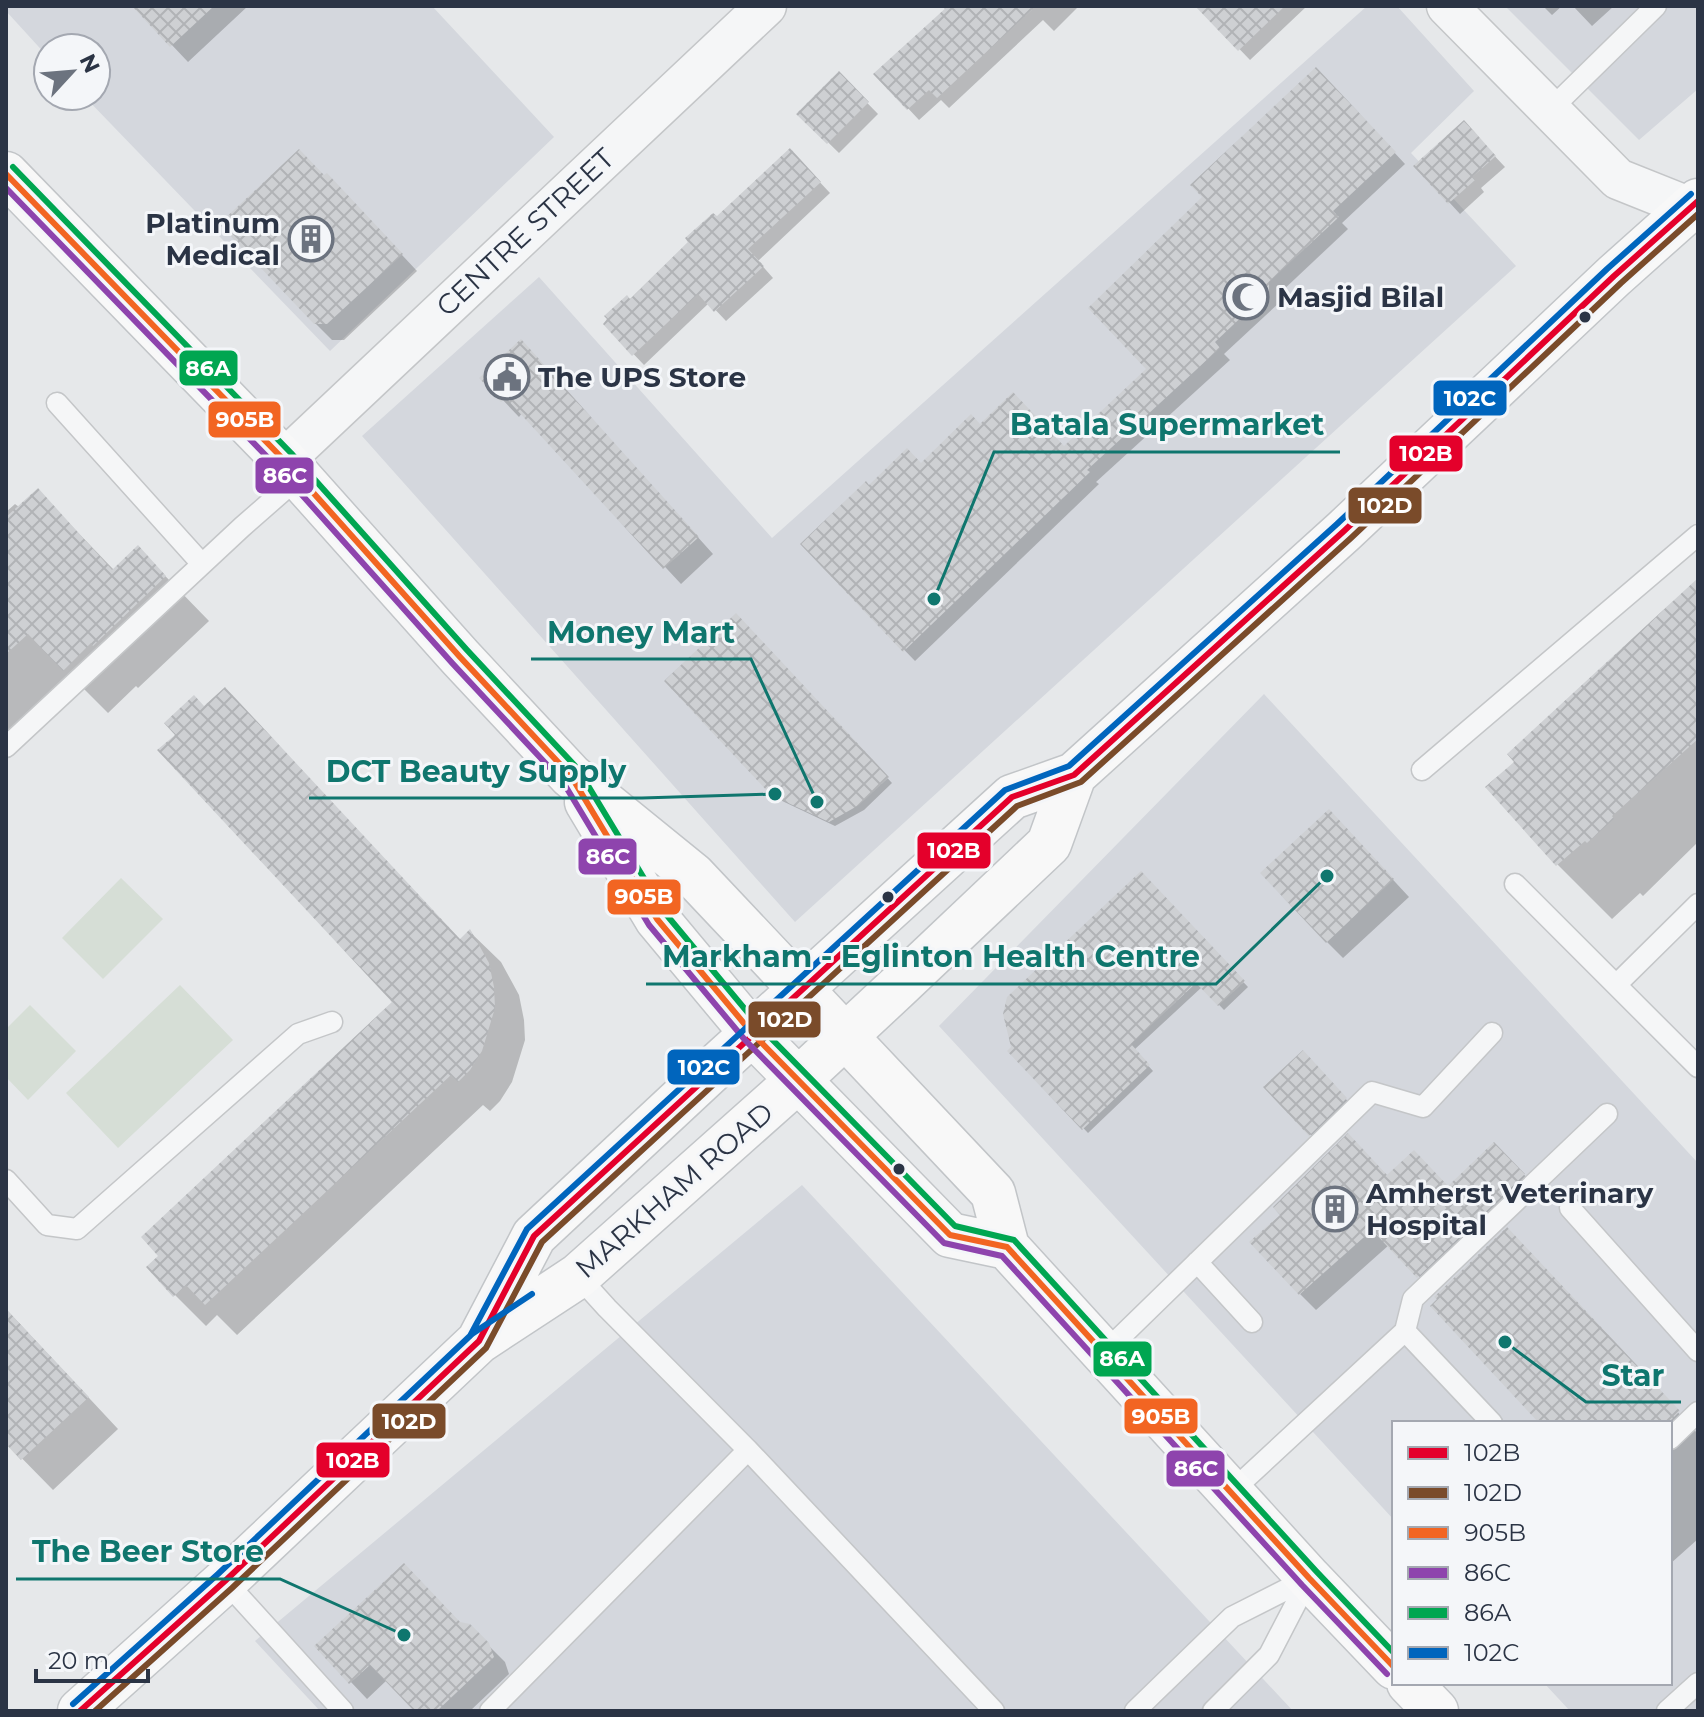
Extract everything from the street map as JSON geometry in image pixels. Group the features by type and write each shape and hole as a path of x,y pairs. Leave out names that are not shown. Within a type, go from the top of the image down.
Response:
{"main road":[{"path":"6,174 292,468 571,776 693,875 993,1193 1007,1247 1392,1665"},
{"name":"MARKHAM ROAD","path":"479,1341 534,1236 1012,797 1074,775 1344,531 1603,286 1695,207"},
{"name":"MARKHAM ROAD","path":"80,1711 225,1581 479,1341 578,1276 845,1037 1049,844 1074,775"},
{"path":"571,776 657,919 752,1033 950,1235 1007,1247"},
{"path":"1411,1685 1436,1711"}],"street":[{"name":"CENTRE STREET","path":"292,468 766,6"},
{"path":"1447,6 1618,179 1695,207"}],"lane":[{"path":"1550,110 1656,6"},
{"path":"57,403 202,564"},
{"path":"6,747 202,564 292,468"},
{"path":"1422,770 1698,535"},
{"path":"1515,884 1698,1067"},
{"path":"1616,985 1698,904"},
{"path":"6,1180 47,1225 77,1229 298,1034 332,1022"},
{"path":"1104,1353 1372,1092 1423,1107 1492,1033"},
{"path":"1231,1492 1405,1331 1413,1299 1607,1114"},
{"path":"1570,1208 1698,1351"},
{"path":"1197,1262 1252,1322"},
{"path":"578,1276 748,1450 994,1711"},
{"path":"1405,1331 1490,1421"},
{"path":"1672,1437 1698,1412"},
{"path":"490,1711 748,1450"},
{"path":"1135,1711 1232,1617 1309,1578"},
{"path":"1213,1711 1269,1655 1309,1578"},
{"path":"225,1581 343,1711"},
{"path":"1667,1685 1674,1705 1698,1683"}],"shaded area":[{"path":"6,6 432,6 554,137 330,351 99,112 112,112 112,32 32,32 32,39 6,11"},
{"path":"1367,6 1397,6 1474,91 1411,153 1516,266 795,922 362,436 539,277 772,538"},
{"path":"1505,6 1698,6 1698,89 1639,140"},
{"path":"1264,694 1698,1163 1698,1711 1570,1711 1546,1685 1672,1685 1672,1421 1392,1421 1392,1518 939,1026"},
{"path":"121,878 163,919 103,979 62,938"},
{"path":"180,985 233,1040 118,1148 66,1093"},
{"path":"30,1005 76,1051 28,1100 6,1077 6,1029"},
{"path":"802,1185 1293,1711 320,1711 255,1641"}],"building":[{"path":"132,6 214,6 170,47"},
{"path":"948,6 1036,6 937,98 929,90 907,110 873,74"},
{"path":"1195,6 1285,6 1238,51"},
{"path":"1316,67 1396,152 1333,211 1339,217 1269,282 1269,291 1215,342 1220,348 1087,470 1090,472 903,652 800,544 866,481 869,485 907,448 921,463 971,414 980,424 1013,392 1064,446 1146,369 1088,308 1202,197 1190,185"},
{"path":"839,71 869,102 827,144 796,114"},
{"path":"1464,120 1496,156 1448,204 1413,166"},
{"path":"790,148 821,182 748,249 764,266 714,312 698,294 632,356 603,324 607,319 604,316 627,295 630,299 688,242 685,238 713,213 717,216"},
{"name":"Platinum Medical","path":"299,149 324,175 327,173 403,254 327,324 314,324 219,224"},
{"path":"521,339 699,537 663,569 506,398 501,402 479,378"},
{"path":"38,488 112,570 138,545 166,576 63,671 28,634 6,654 6,517"},
{"path":"1698,578 1698,739 1612,816 1614,819 1556,866 1485,787 1514,762 1507,754"},
{"path":"736,613 889,777 859,805 829,822 771,795 664,681"},
{"path":"225,687 460,939 470,929 489,963 495,1008 482,1051 470,1070 458,1082 451,1075 205,1305 186,1285 173,1297 146,1267 158,1256 141,1237 392,1002 157,750 175,735 164,723 194,695 204,706"},
{"path":"1329,809 1394,879 1326,943 1260,873"},
{"path":"1141,871 1245,981 1218,1006 1196,983 1131,1044 1150,1065 1082,1130 1007,1051 1011,1047 1003,1014 1007,997"},
{"path":"1303,1050 1347,1098 1309,1136 1263,1087"},
{"name":"Amherst Veterinary Hospital","path":"1348,1133 1387,1175 1414,1150 1448,1186 1494,1142 1525,1174 1417,1278 1372,1230 1299,1295 1249,1242 1280,1215 1273,1207"},
{"path":"1507,1227 1680,1411 1670,1421 1537,1421 1430,1306 1437,1299 1434,1297"},
{"path":"6,1309 89,1397 21,1460 6,1444"},
{"path":"404,1563 460,1622 470,1624 489,1643 494,1657 437,1711 414,1711 370,1665 349,1684 314,1646"}],"transit line":[{"name":"86A","path":"13,167 291,453 578,769 665,913 759,1026 955,1226 1014,1240 1392,1651"},
{"name":"905B","path":"6,174 284,460 571,776 657,919 752,1033 950,1235 1007,1247 1392,1665"},
{"name":"86C","path":"6,188 277,467 563,782 649,925 745,1040 944,1243 1002,1256 1387,1674"},
{"name":"102C","path":"470,1336 527,1229 1005,790 1069,766 1337,524 1607,269 1691,194"},
{"name":"102B","path":"80,1711 225,1581 479,1341 534,1236 1012,797 1074,775 1344,531 1614,276 1698,201"},
{"name":"102D","path":"95,1711 232,1588 486,1348 542,1242 1017,806 1081,782 1351,538 1698,214"},
{"name":"102C","path":"73,1704 218,1574 472,1334 532,1294"}],"place":[{"name":"Platinum Medical","path":"311,239"},
{"name":"Masjid Bilal","path":"1246,297"},
{"name":"The UPS Store","path":"507,377"},
{"name":"Batala Supermarket","path":"934,599"},
{"name":"DCT Beauty Supply","path":"775,794"},
{"name":"Money Mart","path":"817,802"},
{"name":"Markham - Eglinton Health Centre","path":"1327,876"},
{"name":"Amherst Veterinary Hospital","path":"1335,1209"},
{"name":"Star","path":"1505,1342"},
{"name":"The Beer Store","path":"404,1635"}]}
